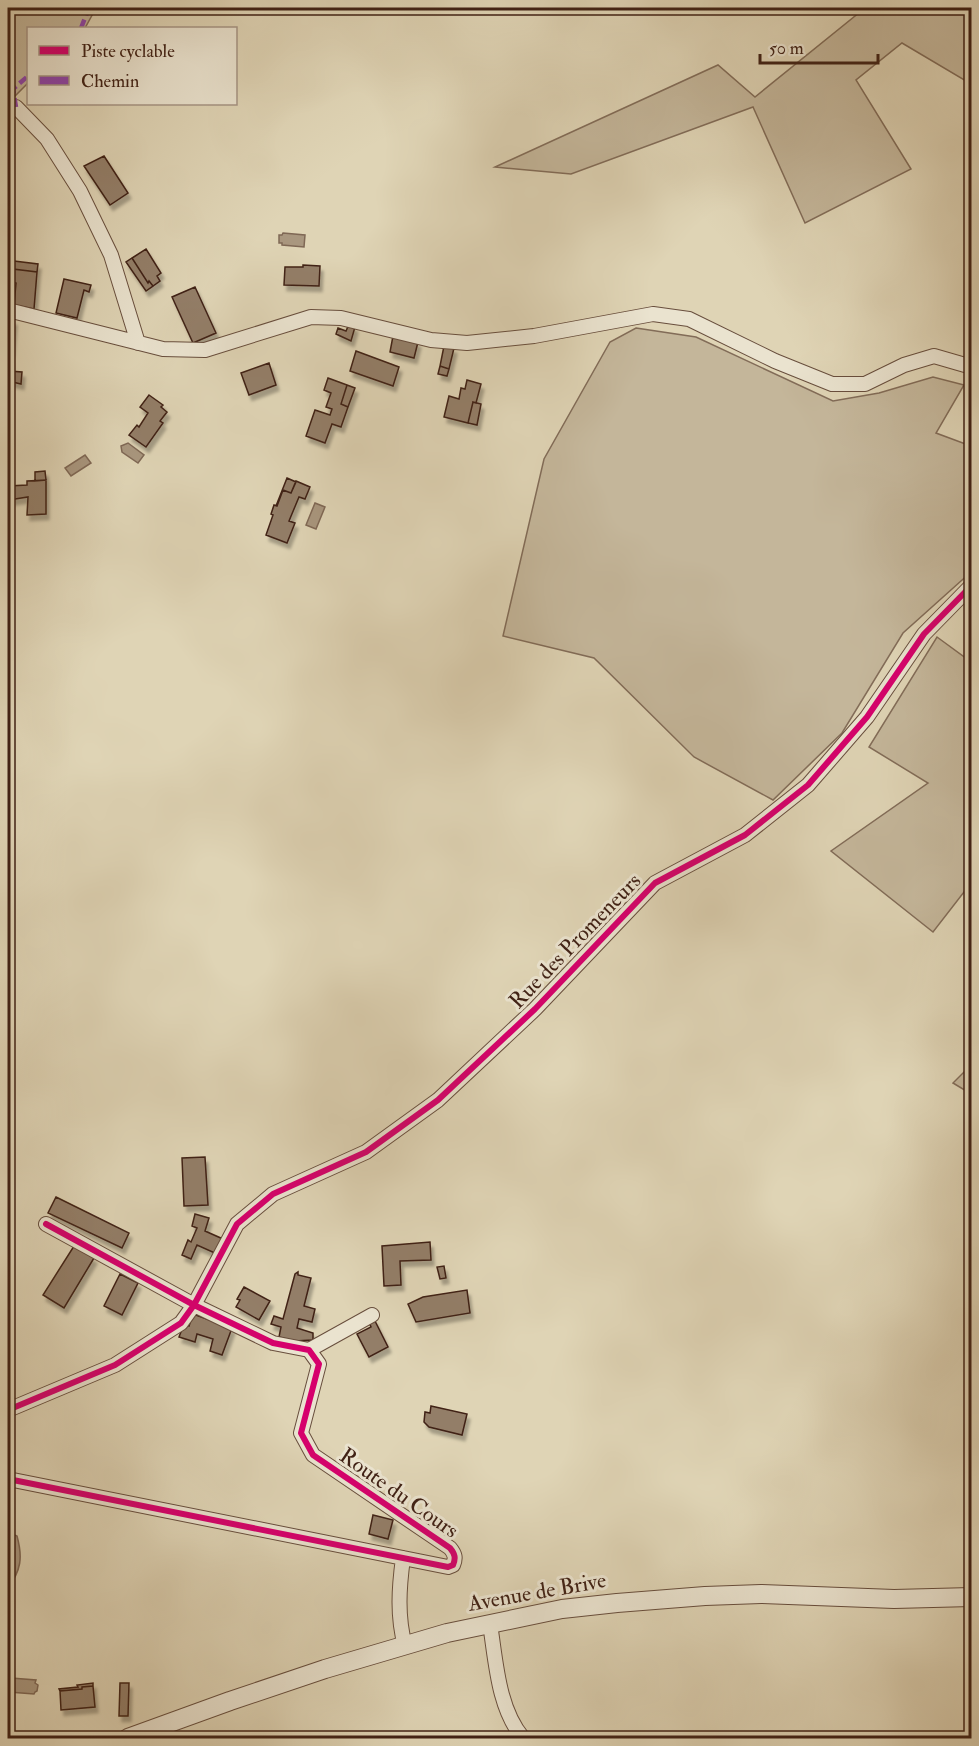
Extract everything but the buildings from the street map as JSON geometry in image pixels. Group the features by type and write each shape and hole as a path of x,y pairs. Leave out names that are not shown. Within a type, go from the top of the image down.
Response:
{"street":[{"path":"16,107 46,139 80,191 111,255 138,343"},
{"path":"8,310 163,350 205,350 311,316 341,318 431,340 467,343 534,336 653,314 690,319 775,361 832,384 865,384 904,365 934,356 972,367"},
{"name":"Rue des Promeneurs","path":"194,1305 237,1224 273,1194 366,1152 438,1101 536,1009 655,883 745,835 808,785 867,717 924,634 972,585"},
{"path":"46,1224 194,1305 273,1343 309,1350 372,1315"},
{"path":"8,1410 115,1365 181,1323 194,1305"},
{"name":"Route du Cours","path":"8,1479 448,1567 453,1565 454,1553 450,1548 313,1455 301,1433 319,1364 309,1350"},
{"path":"403,1558 398,1599 405,1646"},
{"name":"Avenue de Brive","path":"128,1738 325,1669 447,1633 562,1609 705,1596 761,1594 894,1599 972,1597"},
{"path":"490,1624 501,1690 517,1731 523,1738"}],"shaded area":[{"path":"8,8 96,8 86,27 27,27 27,84 9,102"},
{"path":"865,8 971,8 971,84 902,43 856,80 911,169 805,223 753,107 571,174 495,167 718,65 755,97"},
{"path":"283,233 305,235 304,247 279,243 279,235"},
{"path":"636,328 696,337 833,401 879,393 933,377 964,385 936,433 971,446 971,572 903,633 842,733 773,800 694,757 594,658 503,636 544,459 610,342"},
{"path":"128,443 144,455 138,463 122,452 121,446"},
{"path":"85,455 91,463 71,476 65,468"},
{"path":"315,503 325,507 316,529 306,525"},
{"path":"937,637 971,662 971,883 933,932 831,851 928,783 869,747"},
{"path":"971,1065 971,1094 953,1083"},
{"path":"8,1532 17,1536 20,1564 8,1588"},
{"path":"11,1678 36,1680 37,1691 34,1694 9,1692"}],"marked path":[{"path":"81,27 89,8"},
{"path":"16,107 13,89 27,77"}],"cycle path":[{"path":"8,1410 115,1365 181,1323 194,1305 237,1224 273,1194 366,1152 438,1100 535,1009 655,883 745,835 808,785 867,717 924,634 972,585"},
{"path":"8,1479 448,1567 453,1565 454,1560 454,1554 450,1548 313,1455 301,1433 319,1364 309,1350 273,1343 194,1305 46,1224"}]}
